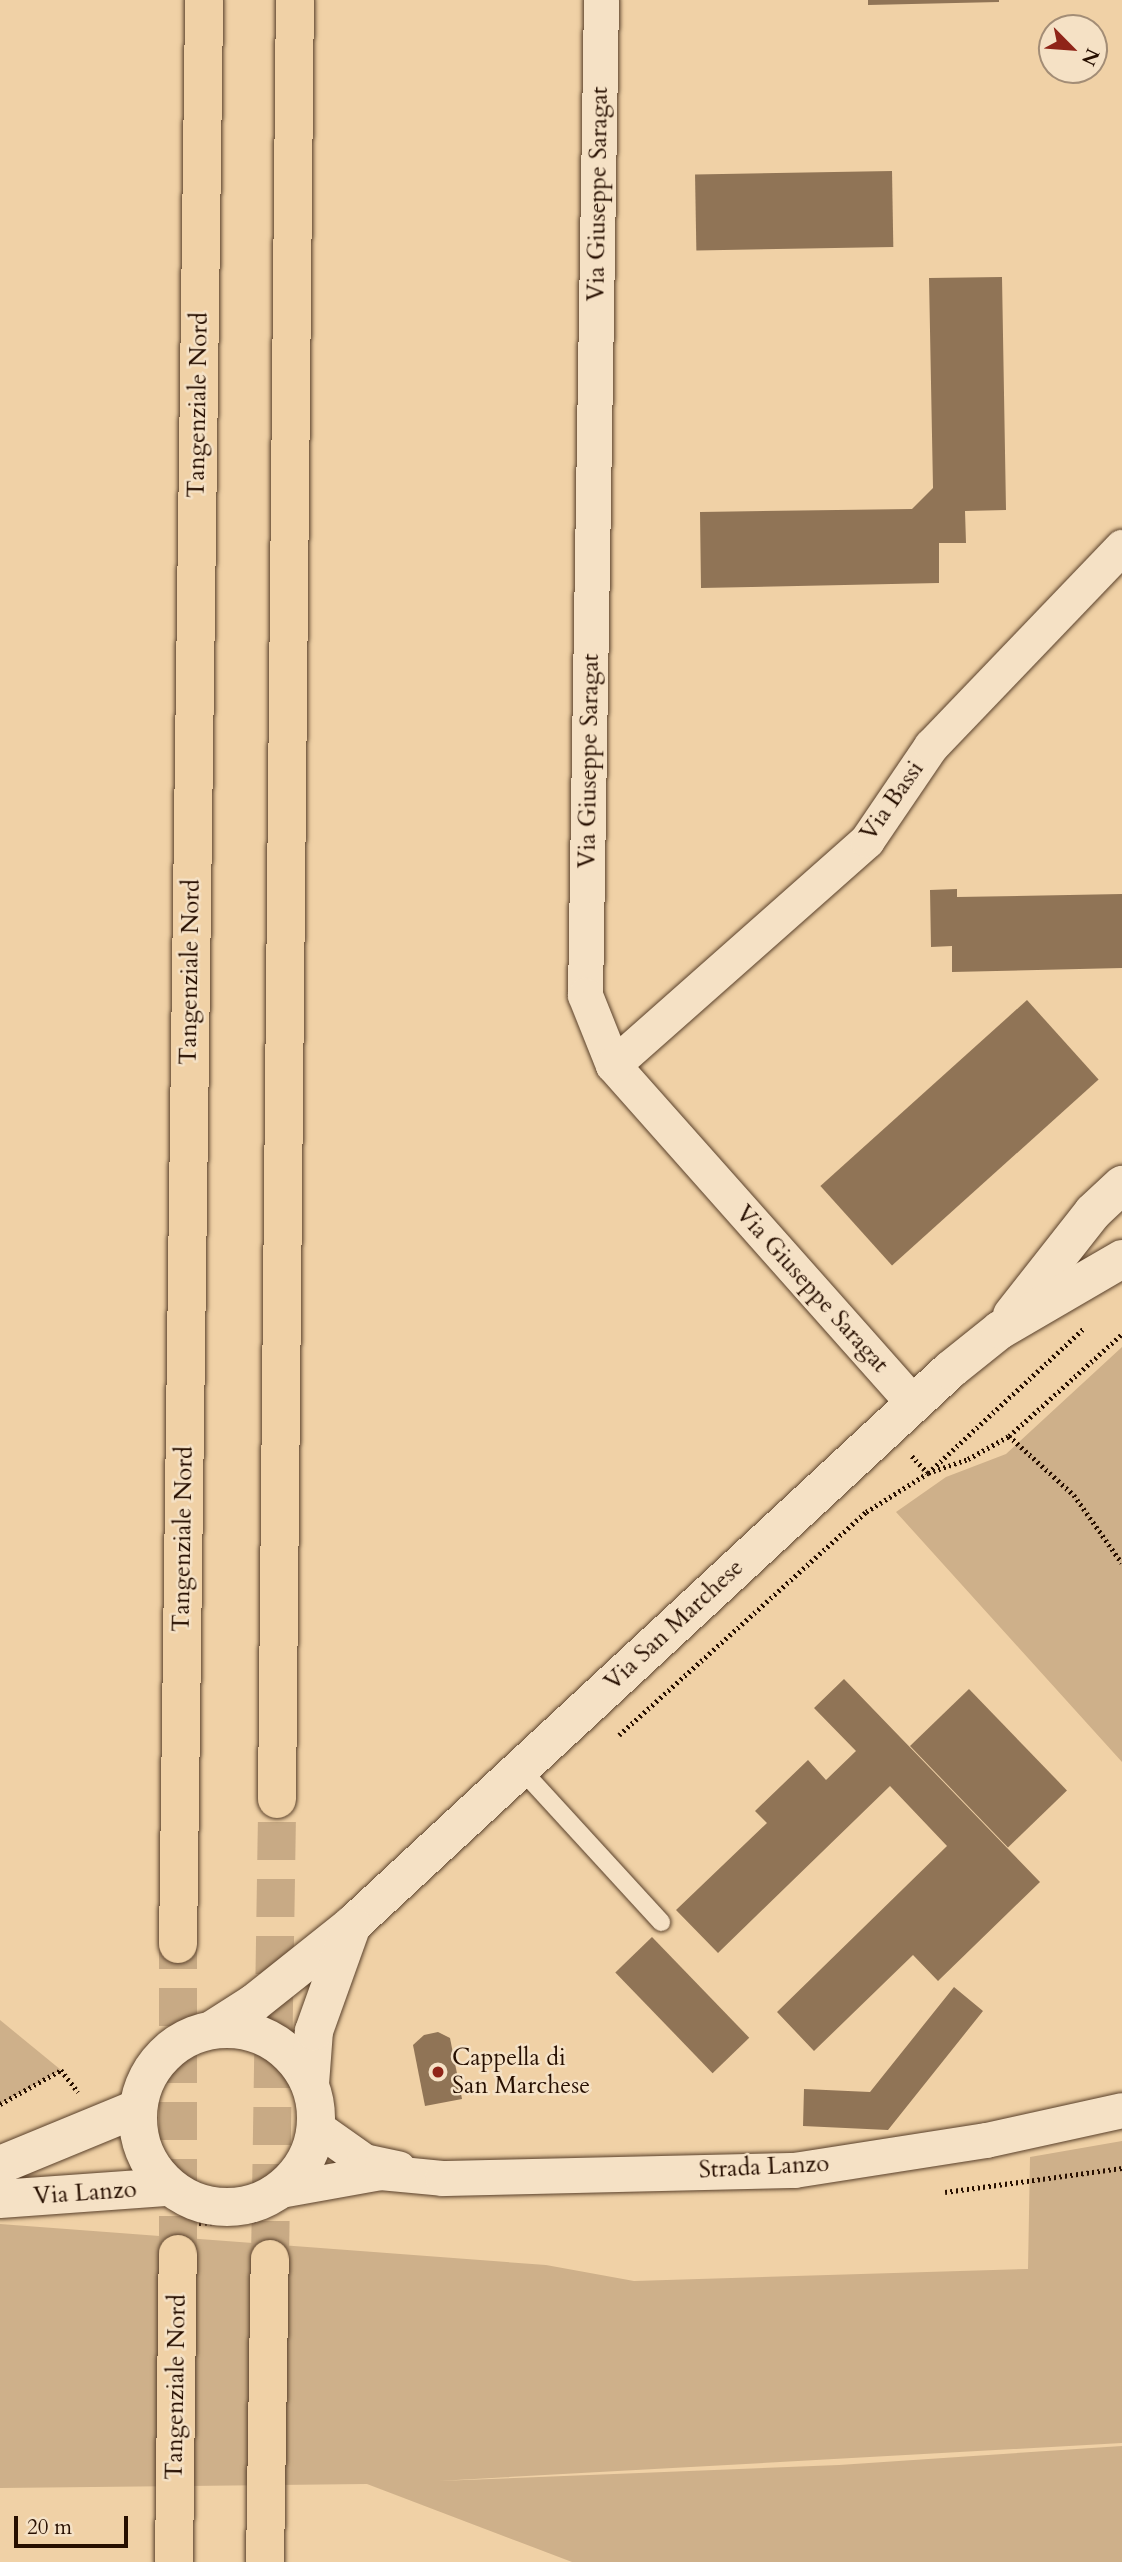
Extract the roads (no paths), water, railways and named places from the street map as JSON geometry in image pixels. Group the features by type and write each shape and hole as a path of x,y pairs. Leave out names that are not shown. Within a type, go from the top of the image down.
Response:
{"highway":[{"name":"Tangenziale Nord","path":"178,1944 204,0"},
{"path":"277,1799 295,0"},
{"name":"Tangenziale Nord","path":"174,2562 176,2301 182,2239"},
{"path":"265,2562 270,2259"}],"street":[{"name":"Via Giuseppe Saragat","path":"601,0 585,995 612,1065 914,1403"},
{"name":"Via Bassi","path":"612,1065 867,841 931,746 1122,547"},
{"name":"Via San Marchese","path":"1000,1330 1093,1212 1122,1185"},
{"name":"Via San Marchese","path":"215,2028 254,2003 352,1925 914,1403 1000,1330 1122,1259"},
{"name":"Via San Marchese","path":"310,2084 314,2031 352,1925"},
{"path":"215,2028 244,2029 272,2040 295,2059 310,2084 316,2105 316,2127 310,2152 298,2173 272,2205 254,2204 224,2208 195,2202 169,2187 150,2165 139,2138 138,2108 145,2079 162,2055 187,2037 215,2028"},
{"name":"Via Lanzo","path":"0,2165 138,2108"},
{"name":"Strada Lanzo","path":"272,2205 380,2172 442,2178 794,2170 986,2140 1122,2110"},
{"name":"Strada Lanzo","path":"316,2127 364,2161 442,2178"},
{"name":"Via Lanzo","path":"0,2199 169,2187"}],"lane":[{"path":"520,1768 661,1922"}],"tunnel":[{"path":"270,2259 277,1799"},
{"path":"178,1944 178,2254"}],"place":[{"name":"Cappella di San Marchese","path":"438,2072"}]}
